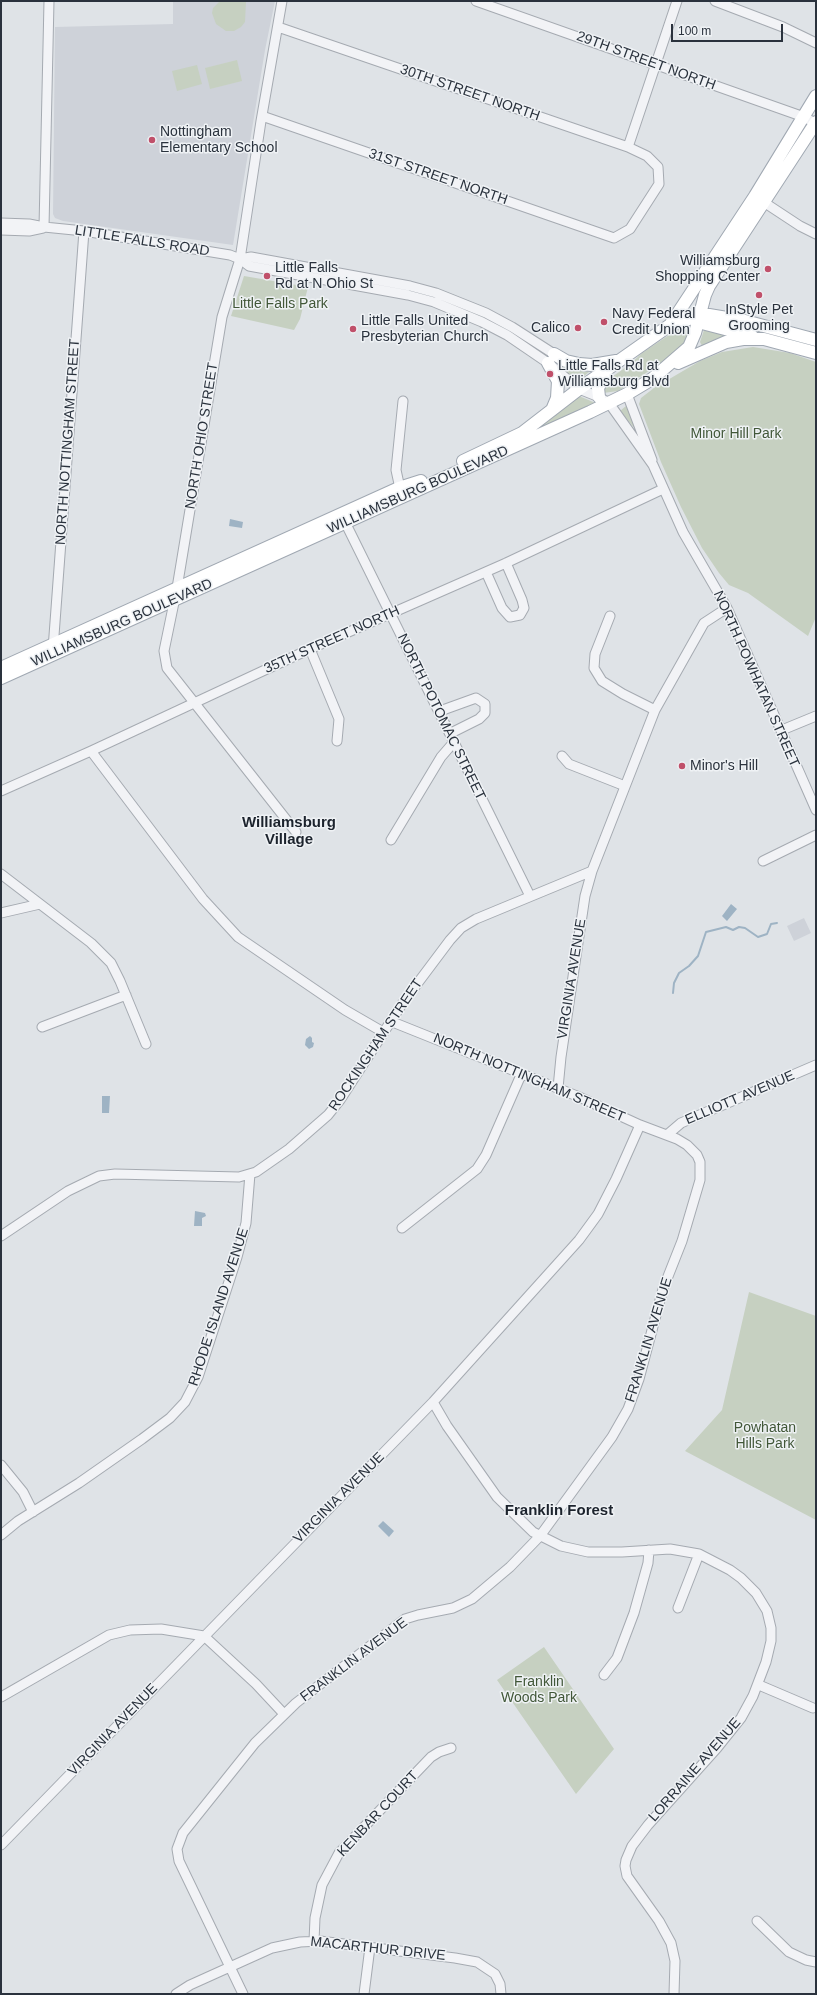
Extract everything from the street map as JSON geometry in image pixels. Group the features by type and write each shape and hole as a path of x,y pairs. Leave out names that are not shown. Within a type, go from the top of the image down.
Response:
{"main road":[{"path":"697,319 709,286 816,96"},
{"path":"670,325 704,273 816,123"},
{"path":"697,319 692,303 704,273"},
{"path":"709,286 708,294 712,307 727,317"},
{"name":"WILLIAMSBURG BOULEVARD","path":"401,492 522,433 579,389 670,325 709,315 727,317 816,340"},
{"path":"697,319 816,353"},
{"name":"WILLIAMSBURG BOULEVARD","path":"1,668 53,649 174,600 401,492 604,400 627,394 662,371 689,347 697,319"},
{"path":"662,371 702,351 726,342 760,338"},
{"path":"552,411 557,398 558,381 551,359 585,365 621,360"},
{"path":"604,400 598,388 608,369"},
{"name":"WILLIAMSBURG BOULEVARD","path":"1,678 53,649 177,588 344,519"}],"street":[{"path":"44,227 49,1"},
{"name":"NORTH OHIO STREET","path":"282,1 262,116 240,259 222,317 177,588 164,651 167,668 296,832"},
{"name":"29TH STREET NORTH","path":"476,1 804,117 816,123"},
{"path":"628,147 677,1"},
{"path":"715,1 783,27 816,43"},
{"name":"30TH STREET NORTH","path":"278,27 628,147 647,156 658,167"},
{"name":"31ST STREET NORTH","path":"262,116 614,238 630,229 646,206 659,184 658,167"},
{"path":"759,199 800,226 816,234"},
{"name":"LITTLE FALLS ROAD","path":"1,223 29,224 84,231 230,255 240,259 249,266 408,294 434,302 482,322 508,335 551,359 579,389 604,400"},
{"name":"LITTLE FALLS ROAD","path":"1,230 29,231 44,227"},
{"name":"NORTH NOTTINGHAM STREET","path":"53,649 84,231"},
{"name":"NORTH POWHATAN STREET","path":"627,394 663,489 692,549 727,608 782,730 804,786 816,810"},
{"name":"NORTH POWHATAN STREET","path":"604,400 653,465"},
{"path":"401,492 396,470 403,401"},
{"name":"35TH STREET NORTH","path":"1,791 91,751 310,649 506,563 663,489"},
{"name":"NORTH POTOMAC STREET","path":"344,519 530,896"},
{"path":"486,572 502,608 510,617 520,615 524,608 522,600 506,563"},
{"name":"VIRGINIA AVENUE","path":"558,1088 561,1057 584,903 592,872 655,710 704,623 727,608"},
{"path":"610,616 595,654 594,668 602,681 622,694 655,710"},
{"path":"310,649 339,719 337,741"},
{"path":"391,840 452,738 485,713 485,704 476,698 440,711"},
{"path":"782,730 816,716"},
{"path":"91,751 203,899 238,937 345,1010 383,1032"},
{"path":"562,756 569,764 625,786"},
{"path":"762,861 816,835"},
{"name":"ROCKINGHAM STREET","path":"1,1236 68,1190 99,1176 115,1174 239,1177 250,1174 271,1162 312,1130 328,1115 340,1100 390,1021 450,940 462,928 476,918 592,872"},
{"path":"1,874 91,943 111,963 146,1044"},
{"path":"1,913 40,904"},
{"path":"42,1027 126,995"},
{"name":"NORTH NOTTINGHAM STREET","path":"390,1021 521,1075 558,1088 640,1125 667,1135"},
{"name":"ELLIOTT AVENUE","path":"667,1135 681,1123 816,1065"},
{"path":"402,1228 477,1169 486,1154 521,1075"},
{"name":"VIRGINIA AVENUE","path":"1,1845 433,1402 589,1228 616,1179 640,1125"},
{"name":"FRANKLIN AVENUE","path":"243,1994 182,1869 177,1855 178,1844 183,1833 241,1760 284,1714 396,1625 418,1614 453,1608 472,1599 510,1567 540,1536 612,1437 628,1408 639,1379 663,1289 682,1241 700,1180 700,1162 694,1150 667,1135"},
{"name":"RHODE ISLAND AVENUE","path":"1,1535 32,1512 79,1483 142,1439 170,1418 185,1402 198,1377 238,1258 246,1223 250,1174"},
{"name":"LORRAINE AVENUE","path":"433,1402 446,1426 497,1497 526,1527 540,1536 561,1546 588,1552 622,1552 670,1549 699,1554 730,1570 741,1578 756,1593 767,1611 771,1628 771,1641 766,1662 759,1685 741,1718 712,1754 648,1825 629,1852 625,1863 627,1876 660,1921 671,1943 675,1960 674,1994"},
{"path":"1,1465 23,1492 32,1512"},
{"path":"604,1675 617,1658 634,1613 648,1563 649,1550"},
{"path":"678,1608 699,1554"},
{"path":"1,1697 88,1645 116,1632 143,1628 161,1629 204,1636 256,1684 284,1714"},
{"path":"759,1685 813,1708"},
{"name":"KENBAR COURT","path":"314,1941 315,1918 322,1885 339,1853 431,1757 439,1752 451,1748"},
{"path":"757,1921 789,1952 806,1960 816,1962"},
{"name":"MACARTHUR DRIVE","path":"176,1994 190,1985 272,1948 286,1944 314,1941 370,1946 477,1962 495,1974 500,1984 501,1994"},
{"path":"364,1994 370,1946"}],"shaded area":[{"name":"Nottingham Elementary School","path":"173,1 275,1 265,50 233,245 63,221 55,218 53,214 55,27 173,24"},
{"path":"804,918 811,933 794,941 787,926"}],"green space":[{"path":"220,1 246,2 245,22 241,27 234,31 226,31 216,24 212,13 213,8"},
{"path":"237,60 242,81 210,89 205,68"},
{"path":"197,65 202,84 177,91 172,71"},
{"name":"Little Falls Park","path":"244,276 308,287 300,319 294,330 231,316"},
{"path":"681,327 686,327 690,331 689,338 680,351 618,391 603,393 601,388 609,379 629,365 642,353"},
{"path":"709,329 731,336 702,346 700,342 704,330 707,331"},
{"name":"Minor Hill Park","path":"753,347 790,353 816,362 816,617 808,636 748,593 729,585 719,573 702,548 681,507 661,462 639,404 641,398 654,388 700,361 722,352"},
{"path":"560,364 574,370 589,372 578,381 557,366"},
{"path":"579,396 598,404 502,447"},
{"path":"626,406 628,407 636,430 620,411"},
{"name":"Powhatan Hills Park","path":"749,1292 816,1316 816,1520 685,1451 722,1410"},
{"name":"Franklin Woods Park","path":"544,1647 614,1749 576,1794 497,1680"}],"water":[{"path":"230,519 243,522 242,528 229,526"},
{"path":"731,904 737,909 727,921 722,916"},
{"path":"310,1036 312,1038 312,1042 314,1043 313,1047 309,1049 305,1045 306,1039"},
{"path":"102,1096 110,1096 109,1113 102,1113"},
{"path":"195,1211 205,1213 206,1216 202,1218 202,1226 194,1226"},
{"path":"383,1521 394,1531 389,1537 378,1526"}],"waterway":[{"path":"673,993 674,983 679,973 689,966 698,956 706,932 726,927 733,930 739,927 745,928 758,937 767,934 771,924 777,923"}],"place":[{"name":"Nottingham Elementary School","path":"152,140"},
{"name":"Williamsburg Shopping Center","path":"768,269"},
{"name":"Little Falls Rd at N Ohio St","path":"267,276"},
{"name":"InStyle Pet Grooming","path":"759,295"},
{"name":"Navy Federal Credit Union","path":"604,322"},
{"name":"Calico","path":"578,328"},
{"name":"Little Falls United Presbyterian Church","path":"353,329"},
{"name":"Little Falls Rd at Williamsburg Blvd","path":"550,374"},
{"name":"Minor's Hill","path":"682,766"}],"district":[{"name":"Williamsburg Village","path":"289,832"},
{"name":"Franklin Forest","path":"559,1511"}]}
